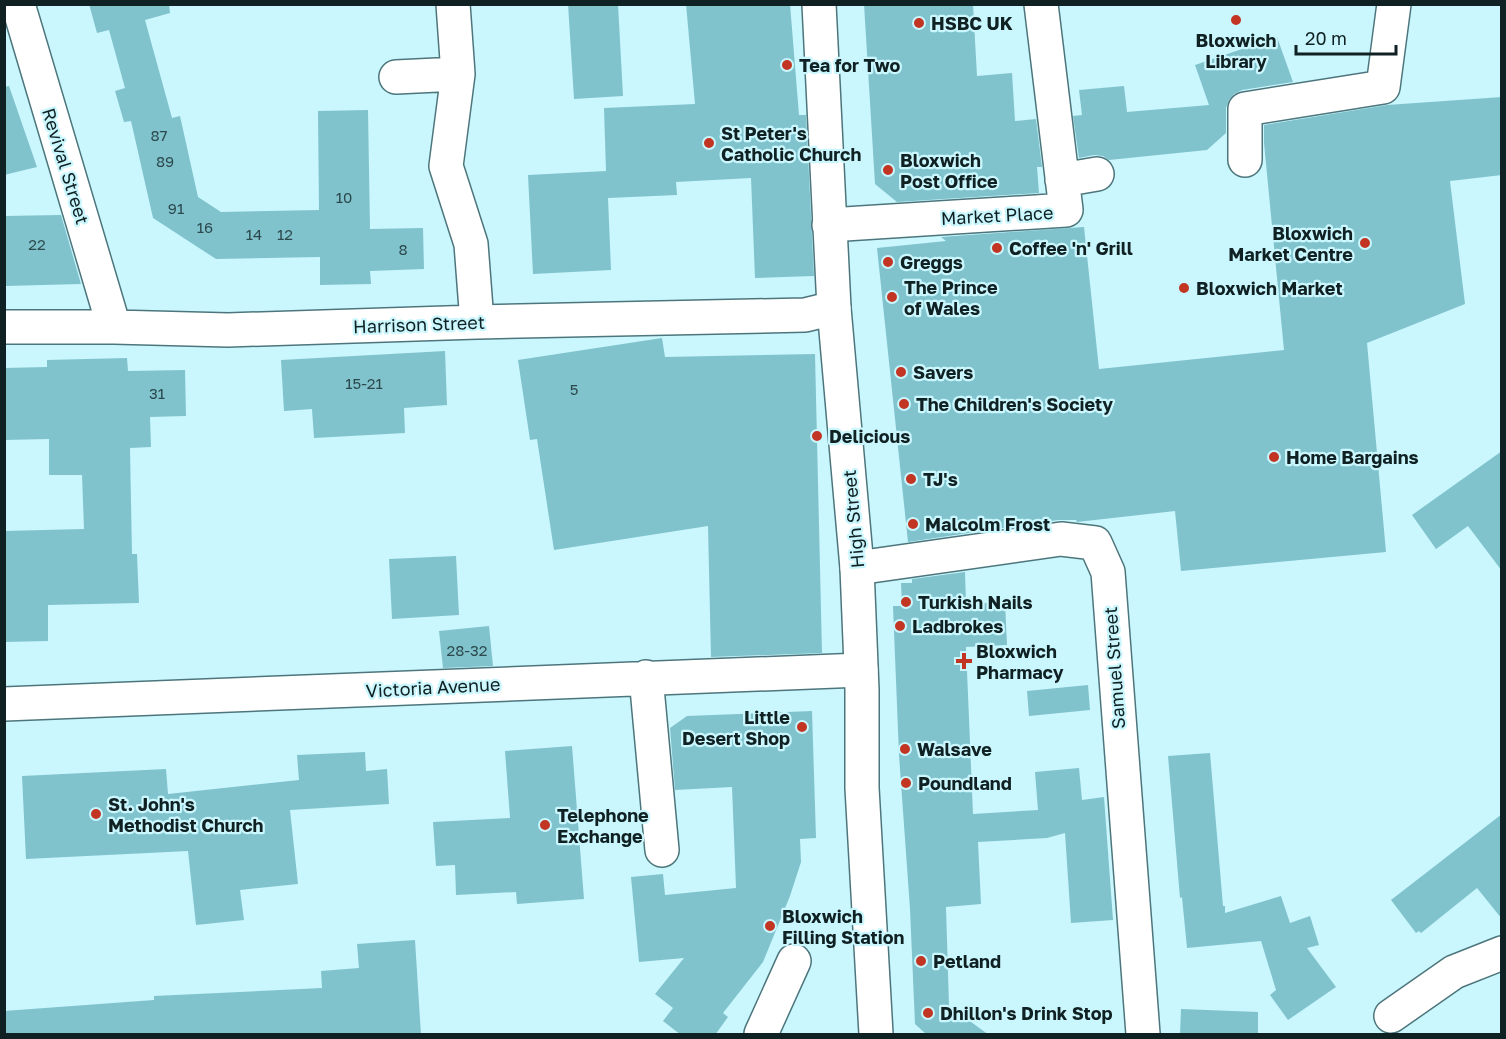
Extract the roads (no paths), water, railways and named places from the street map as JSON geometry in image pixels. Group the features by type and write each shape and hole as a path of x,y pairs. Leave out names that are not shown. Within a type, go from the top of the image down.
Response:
{"main road":[{"name":"Revival Street","path":"18,4 114,327"},
{"path":"453,4 458,74 446,166 471,244 477,322"},
{"name":"High Street","path":"819,4 829,225 819,312 858,568 862,789 876,1035"},
{"name":"Market Place","path":"829,225 1066,210 1041,4"},
{"path":"1245,160 1245,109 1383,87 1394,4"},
{"path":"396,77 458,74"},
{"path":"1062,180 1097,174"},
{"name":"Harrison Street","path":"4,327 228,330 819,312"},
{"name":"Samuel Street","path":"858,568 1061,539 1095,543 1108,572 1143,1035"},
{"name":"Victoria Avenue","path":"4,704 861,670"},
{"path":"646,677 662,850"},
{"path":"1391,1016 1454,972 1502,952"},
{"path":"776,1023 794,961"}],"place":[{"name":"Bloxwich Library","path":"1236,20"},
{"name":"HSBC UK","path":"919,23"},
{"name":"Tea for Two","path":"787,65"},
{"name":"St Peter's Catholic Church","path":"709,143"},
{"name":"Bloxwich Post Office","path":"888,170"},
{"name":"Bloxwich Market Centre","path":"1365,243"},
{"name":"Coffee 'n' Grill","path":"997,248"},
{"name":"Greggs","path":"888,262"},
{"name":"Bloxwich Market","path":"1184,288"},
{"name":"The Prince of Wales","path":"892,297"},
{"name":"Savers","path":"901,372"},
{"name":"The Children's Society","path":"904,404"},
{"name":"Delicious","path":"817,436"},
{"name":"Home Bargains","path":"1274,457"},
{"name":"TJ's","path":"911,479"},
{"name":"Malcolm Frost","path":"913,524"},
{"name":"Turkish Nails","path":"906,602"},
{"name":"Ladbrokes","path":"900,626"},
{"name":"Bloxwich Pharmacy","path":"964,661"},
{"name":"Little Desert Shop","path":"802,727"},
{"name":"Walsave","path":"905,749"},
{"name":"Poundland","path":"906,783"},
{"name":"St. John's Methodist Church","path":"96,814"},
{"name":"Telephone Exchange","path":"545,825"},
{"name":"Bloxwich Filling Station","path":"770,926"},
{"name":"Petland","path":"921,961"},
{"name":"Dhillon's Drink Stop","path":"928,1013"}]}
